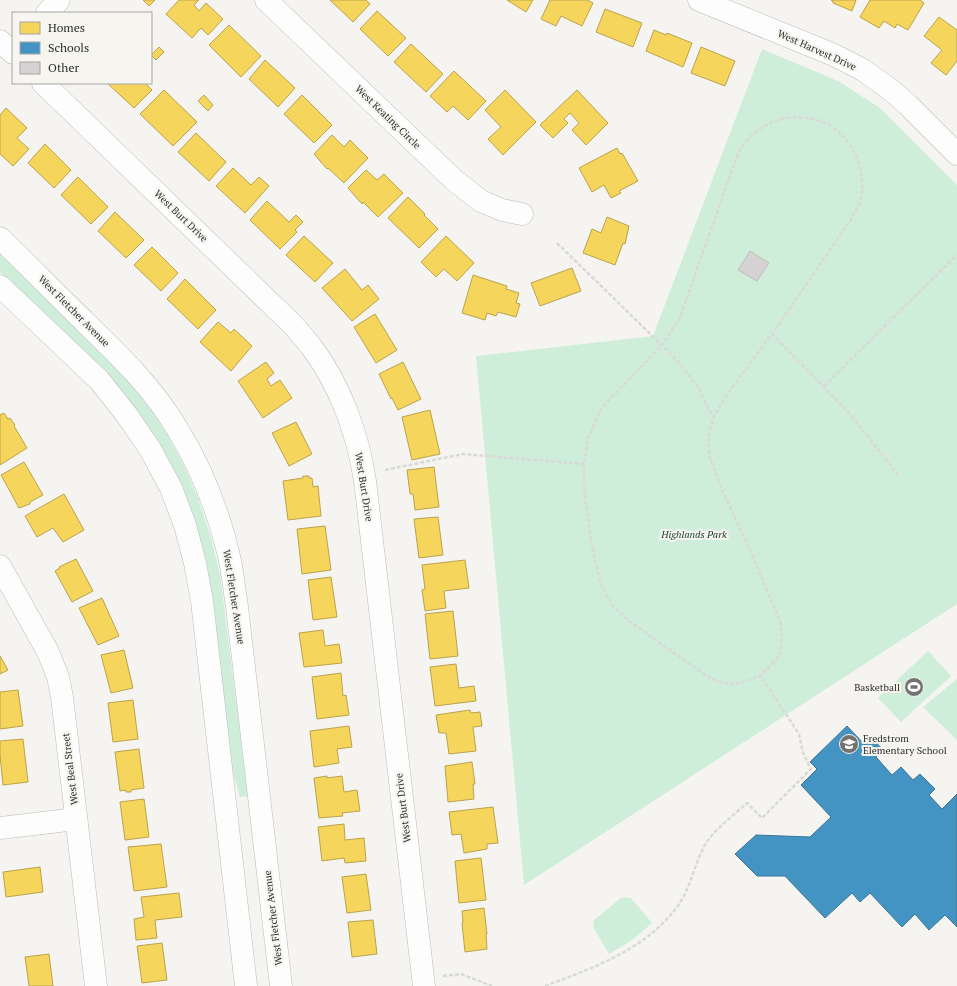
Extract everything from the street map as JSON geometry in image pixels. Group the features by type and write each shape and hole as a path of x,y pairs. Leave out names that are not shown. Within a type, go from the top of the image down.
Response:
{"street":[{"path":"48,12 60,0"},
{"name":"West Keating Circle","path":"266,0 454,180 481,201 502,210 522,214"},
{"name":"West Harvest Drive","path":"699,0 834,55 863,70 908,104 957,154"},
{"name":"West Burt Drive","path":"44,84 293,325 317,356 332,379 346,410 357,443 365,481 423,980"},
{"name":"West Fletcher Avenue","path":"0,238 126,362 155,396 178,430 196,464 209,495 231,565 281,986"},
{"path":"0,286 99,380 126,414 150,449 171,488 185,525 195,563 202,601 246,986"},
{"name":"West Beal Street","path":"0,566 48,652 58,678 62,698 96,986"},
{"path":"0,828 76,819"}],"path":[{"path":"787,118 808,118 830,125 853,147 860,164 862,193 858,207 850,221 772,334 723,400 714,417 710,429 708,442 710,458 722,492 751,552 780,620 782,642 777,659 760,676 740,683 728,684 705,675 629,621 612,606 600,581 592,547 584,488 584,464 588,438 602,409 662,345 674,329 683,310 738,153 743,144 758,130 777,120 787,118"},
{"path":"557,243 675,358 698,387 714,417"},
{"path":"824,386 957,255"},
{"path":"772,334 849,413 898,475"},
{"path":"385,470 464,454 584,464"},
{"path":"545,986 620,955 658,928 684,897 700,855 706,843 714,833 747,803 762,818 811,769 803,753 800,734 760,676"},
{"path":"423,980 460,974 492,986"}],"green space":[{"name":"Highlands Park","path":"762,49 840,82 880,108 957,185 957,604 524,885 476,356 653,336"},
{"path":"0,254 107,358 128,381 153,413 168,436 184,466 198,498 211,538 220,574 248,796 240,797 233,773 171,466 144,420 121,391 92,360 0,272"},
{"name":"Basketball","path":"928,651 951,676 901,722 878,698"},
{"path":"957,679 957,740 923,707"},
{"path":"621,898 631,898 652,923 632,940 609,954 594,929 594,920"}],"building: Homes":[{"path":"143,0 155,0 149,6"},
{"path":"179,0 199,0 194,5 199,11 206,3 223,19 208,35 201,28 192,38 166,14"},
{"path":"330,0 366,0 370,4 353,22"},
{"path":"507,0 533,0 526,12"},
{"path":"550,0 587,0 593,3 582,26 561,16 556,26 541,19"},
{"path":"831,0 856,0 852,11 833,3"},
{"path":"870,0 920,0 924,3 908,30 897,24 895,28 884,21 879,28 860,17"},
{"path":"605,9 642,23 633,47 596,32"},
{"path":"377,11 406,38 388,56 360,29"},
{"path":"939,17 957,30 957,61 946,75 931,63 942,50 924,36"},
{"path":"229,25 261,56 241,77 209,45"},
{"path":"654,30 666,35 667,33 692,43 683,67 646,51"},
{"path":"411,44 443,74 426,92 394,62"},
{"path":"159,47 164,52 156,60 152,54"},
{"path":"701,47 735,61 725,86 691,73"},
{"path":"265,60 295,88 278,107 249,79"},
{"path":"454,71 486,101 468,120 453,106 447,112 430,96"},
{"path":"108,84 146,84 152,90 134,108"},
{"path":"164,90 197,122 173,146 140,114"},
{"path":"505,90 536,122 503,155 488,139 501,127 485,110"},
{"path":"577,90 608,123 586,145 572,130 579,123 570,113 564,119 568,123 553,138 540,125"},
{"path":"204,95 213,105 208,111 198,101"},
{"path":"302,95 332,125 314,143 284,114"},
{"path":"6,108 27,128 17,138 29,149 13,166 0,154 0,115"},
{"path":"196,133 226,162 209,181 178,152"},
{"path":"332,135 344,147 350,140 368,158 344,183 328,168 327,169 314,154"},
{"path":"45,144 71,170 54,188 28,163"},
{"path":"617,148 620,154 622,153 638,181 619,191 621,193 611,198 604,185 592,192 579,168"},
{"path":"233,168 251,185 259,177 269,186 245,213 216,186"},
{"path":"366,170 377,180 384,174 403,193 378,217 363,202 362,204 348,188"},
{"path":"78,177 108,207 91,224 61,195"},
{"path":"408,197 438,229 419,248 388,218"},
{"path":"267,201 289,222 296,215 303,222 295,230 297,232 280,249 250,220"},
{"path":"115,212 144,240 126,258 98,231"},
{"path":"607,217 629,226 625,244 623,243 615,265 583,253 592,229 601,233"},
{"path":"304,236 333,263 315,282 286,255"},
{"path":"446,236 474,263 457,281 444,269 436,277 421,262"},
{"path":"152,247 178,273 161,291 134,265"},
{"path":"572,268 581,291 540,306 531,283"},
{"path":"345,269 362,290 368,285 379,299 352,321 322,288"},
{"path":"473,275 507,286 506,289 519,293 516,303 520,304 516,317 498,312 496,316 487,313 485,320 462,313"},
{"path":"185,279 216,310 198,329 167,299"},
{"path":"375,314 397,350 376,363 354,327"},
{"path":"218,322 231,333 234,329 252,346 231,371 200,342"},
{"path":"266,362 274,373 267,379 271,386 280,380 292,398 263,418 238,381"},
{"path":"403,362 421,399 398,410 379,374"},
{"path":"430,410 440,454 412,460 402,417"},
{"path":"4,413 15,425 14,426 27,448 0,465 0,415"},
{"path":"296,422 312,454 289,466 272,433"},
{"path":"24,462 43,495 30,502 30,504 19,508 1,475"},
{"path":"434,467 439,507 415,510 413,494 410,494 407,470"},
{"path":"303,476 309,476 309,478 312,478 313,487 318,486 321,516 288,520 283,481 303,478"},
{"path":"64,494 84,530 63,542 53,528 37,537 25,516"},
{"path":"438,517 443,555 419,558 414,519"},
{"path":"325,526 331,570 302,574 297,529"},
{"path":"76,559 93,591 72,602 55,571 60,568 59,567"},
{"path":"465,560 469,588 444,591 446,608 425,611 422,590 425,589 422,565"},
{"path":"331,577 337,617 313,620 308,580"},
{"path":"102,598 119,636 98,645 79,608"},
{"path":"453,611 458,656 430,659 425,614"},
{"path":"323,630 325,646 339,644 342,663 304,667 299,633"},
{"path":"124,650 133,688 111,693 101,655"},
{"path":"0,656 8,670 0,674"},
{"path":"456,664 459,688 474,686 476,701 435,706 430,667"},
{"path":"341,673 343,696 346,695 349,715 317,719 312,677"},
{"path":"18,690 23,726 0,729 0,692"},
{"path":"133,700 138,739 113,742 108,703"},
{"path":"470,710 471,713 480,712 482,726 473,727 476,751 449,754 446,733 439,733 436,715"},
{"path":"349,726 352,747 337,749 339,763 314,767 310,731"},
{"path":"23,739 28,782 3,785 0,741"},
{"path":"139,749 144,788 131,790 131,792 126,792 126,790 120,791 115,752"},
{"path":"472,762 475,784 473,784 474,799 448,802 445,766"},
{"path":"327,776 327,778 342,776 344,792 357,790 360,811 342,813 343,816 319,818 314,778"},
{"path":"144,799 149,837 125,840 120,802"},
{"path":"493,807 498,843 487,844 487,849 464,853 461,834 452,835 449,812"},
{"path":"344,824 345,840 364,838 366,861 345,863 344,858 322,861 318,827"},
{"path":"161,844 167,887 134,891 128,847"},
{"path":"481,858 486,900 459,903 455,861"},
{"path":"40,867 43,892 6,897 3,872"},
{"path":"366,874 371,910 347,913 342,877"},
{"path":"179,893 182,917 155,920 157,938 136,940 134,919 144,917 141,897"},
{"path":"484,908 487,949 465,952 462,911"},
{"path":"373,920 377,954 352,957 348,922"},
{"path":"162,943 167,980 142,983 137,946"},
{"path":"49,954 53,986 29,986 25,957"}],"building: Schools":[{"name":"Fredstrom Elementary School","path":"847,726 865,745 872,738 883,750 876,757 892,775 901,767 913,780 920,774 935,789 929,795 942,809 957,794 957,927 945,915 929,930 915,914 902,927 870,893 860,902 852,893 825,918 785,876 757,876 735,854 756,835 810,837 831,817 801,785 817,769 810,762"}],"building: Other":[{"path":"750,251 769,263 757,281 738,270"}],"place":[{"name":"Basketball","path":"914,687"},
{"name":"Fredstrom Elementary School","path":"849,744"}]}
